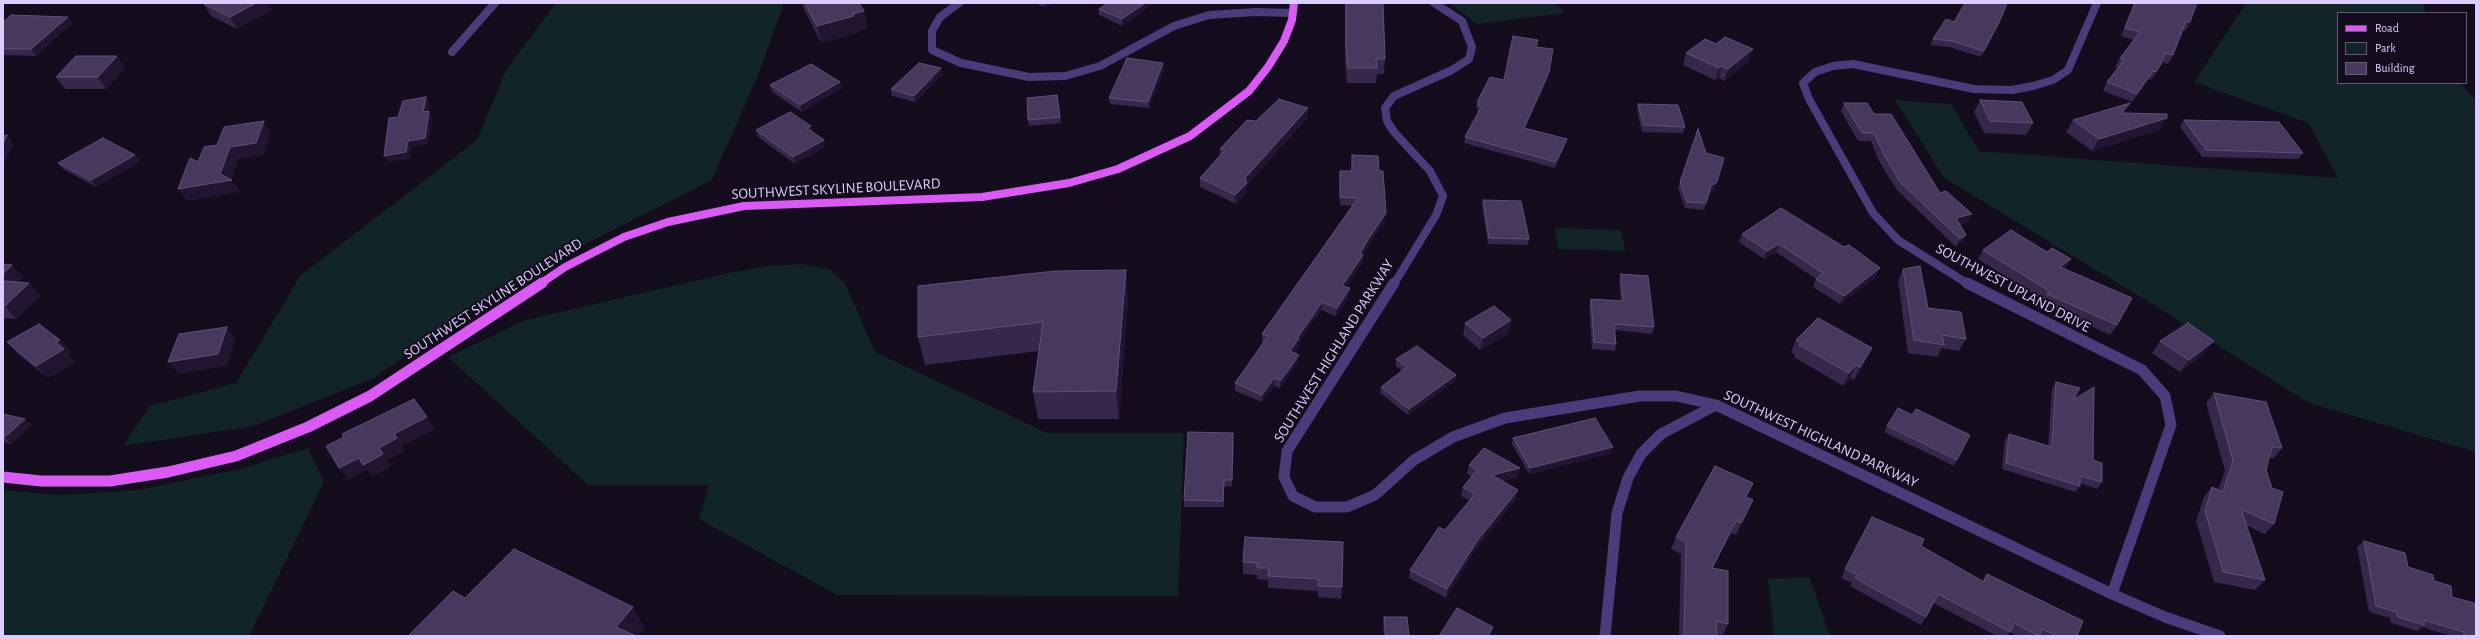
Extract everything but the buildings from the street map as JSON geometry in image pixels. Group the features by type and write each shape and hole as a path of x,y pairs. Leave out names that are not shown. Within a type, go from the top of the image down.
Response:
{"main road":[{"name":"SOUTHWEST SKYLINE BOULEVARD","path":"3,477 74,482 132,478 201,465 262,446 322,420 398,379 516,299 587,254 624,237 668,222 744,206 982,197 1062,184 1118,169 1141,160 1190,136 1249,91 1279,50 1290,27 1294,3"}],"street":[{"path":"452,52 495,3"},
{"path":"959,3 940,17 932,31 932,50 961,63 1029,77 1065,76 1100,66 1174,26 1209,15 1255,12 1293,13"},
{"name":"SOUTHWEST HIGHLAND PARKWAY","path":"1434,3 1462,21 1472,47 1469,59 1452,70 1394,96 1385,108 1386,121 1394,132 1430,171 1443,196 1436,215 1341,369 1287,451 1284,476 1293,496 1315,507 1346,507 1375,495 1414,460 1453,437 1505,418 1640,396 1676,396 1716,405 2112,594 2165,617 2220,636"},
{"name":"SOUTHWEST UPLAND DRIVE","path":"2097,3 2068,70 2053,80 2033,86 2012,90 1974,89 1853,64 1833,66 1815,72 1803,83 1809,99 1873,213 1898,240 1969,284 2142,370 2165,396 2170,425 2112,594"},
{"path":"1605,636 1617,513 1628,478 1641,454 1661,434 1716,405"}],"green space":[{"path":"556,3 784,3 761,68 712,180 516,279 374,378 254,426 123,446 150,406 236,383 301,275 477,140 506,70"},
{"path":"1449,3 1555,3 1565,13 1477,24"},
{"path":"2246,3 2424,3 2425,12 2337,12 2337,84 2461,84 2476,100 2476,452 2309,403 2154,305 1944,178 1895,100 1951,104 1979,151 2338,178 2308,123 2194,82"},
{"path":"1555,228 1621,230 1625,251 1558,249"},
{"path":"801,264 829,269 845,283 875,352 1047,433 1184,433 1178,596 837,595 699,519 709,485 588,485 448,357 526,320 729,273 768,266"},
{"path":"308,448 324,482 249,636 3,636 3,490 61,495 138,490 240,469"},
{"path":"1809,577 1830,636 1774,636 1768,579"}]}
